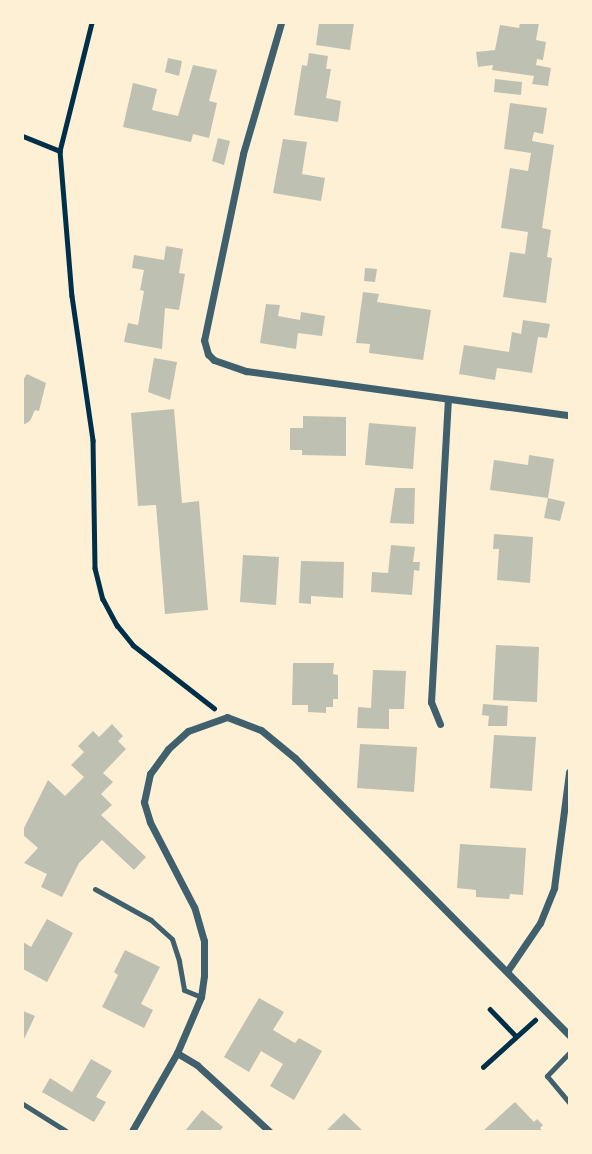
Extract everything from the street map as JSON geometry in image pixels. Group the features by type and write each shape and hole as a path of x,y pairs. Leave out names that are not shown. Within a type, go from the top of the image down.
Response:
{"street":[{"path":"281,23 243,154 204,340 208,354 214,360 246,371 569,415"},
{"path":"440,724 431,702 448,400"},
{"path":"132,1131 177,1053 201,998 204,941 194,907 150,822 144,802 150,774 168,749 188,731 227,717 261,730 295,758 508,970 569,1035"},
{"path":"508,970 540,923 554,888 569,772"},
{"path":"177,1053 197,1065 269,1131"}],"lane":[{"path":"94,889 151,920 172,939 180,961 184,990 201,998"},
{"path":"569,1053 547,1076 569,1102"},
{"path":"23,1104 66,1131"}],"path":[{"path":"92,23 60,151 72,296 93,440 95,568 103,599 117,625 133,645 227,717"},
{"path":"23,136 60,151"},
{"path":"490,1009 516,1035"},
{"path":"483,1067 516,1035 547,1011"}],"building":[{"path":"319,23 354,23 350,50 316,45"},
{"path":"520,23 539,23 536,40 546,42 543,60 537,59 536,65 551,68 548,86 532,84 534,76 492,70 493,65 478,67 476,52 495,50 500,25 519,28"},
{"path":"309,53 328,56 326,69 331,69 326,98 341,101 338,122 294,115 302,65 307,66"},
{"path":"168,58 182,61 179,76 165,72"},
{"path":"193,65 217,70 209,101 217,103 209,138 193,134 191,142 123,127 133,83 157,89 152,110 178,116"},
{"path":"495,79 522,82 521,95 494,92"},
{"path":"510,103 547,108 543,134 534,132 532,141 554,145 542,228 551,230 547,257 552,258 546,303 503,297 510,252 525,254 528,232 501,228 510,168 528,171 531,153 504,149"},
{"path":"218,138 230,141 224,165 212,161"},
{"path":"283,139 307,142 302,174 325,178 321,201 273,193"},
{"path":"166,246 183,249 179,273 185,274 179,310 165,308 162,349 124,342 128,323 138,325 144,291 140,290 144,270 132,268 134,255 164,260"},
{"path":"365,268 377,269 375,282 364,281"},
{"path":"363,292 379,294 377,302 431,310 423,360 369,353 370,344 356,343"},
{"path":"266,304 280,305 278,316 300,320 301,312 325,316 322,336 298,333 296,349 260,343"},
{"path":"523,320 550,324 547,338 538,337 532,373 497,368 495,380 459,374 464,345 509,352 512,332 521,334"},
{"path":"154,358 177,362 170,400 148,392"},
{"path":"27,374 46,383 39,411 35,410 30,421 23,425 23,380"},
{"path":"174,409 182,503 199,501 208,610 165,614 156,505 138,506 131,413"},
{"path":"303,416 346,417 346,456 302,455 302,450 290,450 290,428 303,428"},
{"path":"369,423 416,427 413,469 365,465"},
{"path":"529,455 554,459 548,498 490,490 494,460 528,465"},
{"path":"395,488 415,488 414,524 390,523"},
{"path":"548,498 565,502 560,521 544,518"},
{"path":"494,534 533,537 530,583 497,580 499,549 493,549"},
{"path":"391,545 415,547 413,562 420,562 419,571 414,570 412,595 371,592 372,572 388,573"},
{"path":"243,555 279,557 276,605 240,602"},
{"path":"301,561 344,562 343,598 311,596 311,604 299,603"},
{"path":"496,645 539,647 537,702 493,700"},
{"path":"293,663 334,663 333,674 338,675 338,699 333,699 333,707 326,707 326,713 308,712 308,705 292,705"},
{"path":"373,670 406,671 404,709 389,709 389,729 357,728 358,707 371,708"},
{"path":"483,704 508,706 507,726 488,726 489,716 482,715"},
{"path":"112,724 123,736 118,741 126,749 103,773 113,782 101,794 112,805 101,815 146,857 134,870 102,840 79,863 62,897 41,887 47,874 24,863 38,848 23,835 23,830 48,780 65,796 84,777 71,765 84,752 78,746 93,731 99,737"},
{"path":"494,735 536,737 532,791 490,788"},
{"path":"360,744 417,747 414,792 357,788"},
{"path":"460,844 526,848 523,895 510,894 509,899 476,897 476,890 457,888"},
{"path":"47,919 73,933 47,982 23,969 23,942 31,947"},
{"path":"125,950 160,967 141,1004 153,1010 144,1028 102,1007 118,975 114,972"},
{"path":"259,998 284,1012 273,1030 295,1043 299,1038 322,1051 294,1100 270,1086 283,1064 261,1051 249,1072 224,1057"},
{"path":"23,1011 35,1016 23,1041"},
{"path":"91,1059 112,1071 96,1097 106,1102 94,1122 42,1092 50,1078 72,1092"},
{"path":"515,1102 534,1122 537,1119 543,1125 540,1128 543,1131 483,1131"},
{"path":"202,1110 223,1127 220,1131 185,1131"},
{"path":"344,1113 363,1131 326,1131"}]}
